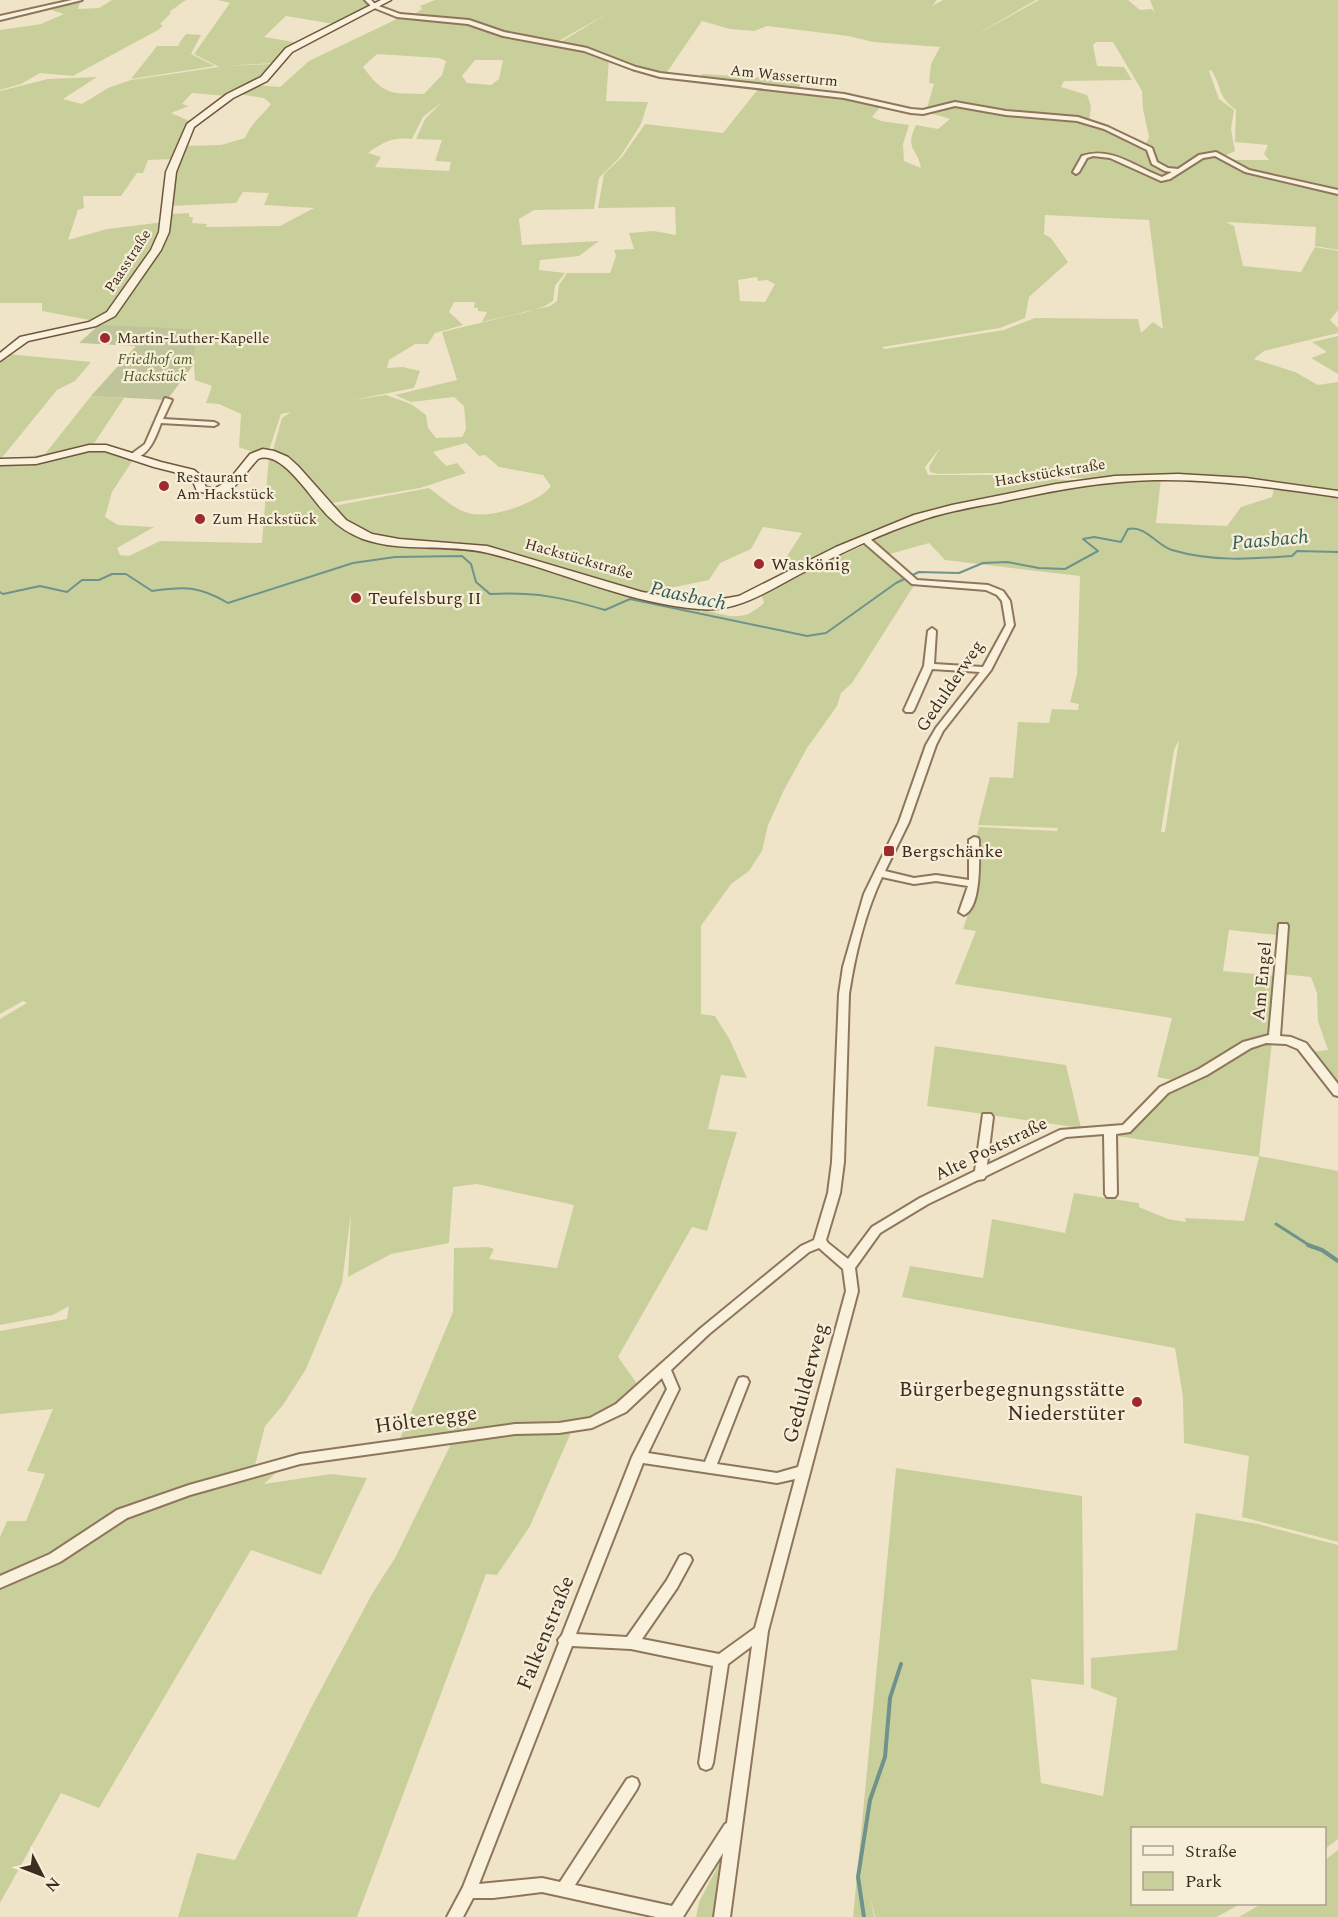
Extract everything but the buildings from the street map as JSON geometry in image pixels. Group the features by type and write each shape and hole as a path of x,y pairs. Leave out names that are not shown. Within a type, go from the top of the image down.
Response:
{"street":[{"path":"0,18 80,0"},
{"name":"Paasstraße","path":"0,358 24,339 92,324 111,314 156,250 164,232 171,172 190,126 230,96 264,79 289,50 371,3 387,0"},
{"name":"Am Wasserturm","path":"371,3 399,16 457,19 503,34 585,49 634,68 660,75 844,96 911,111 923,112 955,104 1006,113 1078,119 1106,128 1145,146 1152,151 1153,160 1159,167 1179,171"},
{"path":"1076,172 1082,158 1096,154 1111,157 1161,179 1168,178 1201,156 1216,154 1247,171 1338,192"},
{"path":"133,457 148,445 168,400"},
{"path":"159,421 214,424"},
{"name":"Hackstückstraße","path":"0,462 36,461 97,447 111,449 190,472 197,478 201,489 206,492 221,490 232,485 239,479 247,460 255,455 270,452 283,458 332,515 362,534 388,541 488,550 618,588 693,605 719,606 741,600 865,539 910,520 1019,494 1099,481 1187,478 1338,494"},
{"name":"Gedulderweg","path":"820,1243 820,1234 834,1193 838,1162 844,994 848,968 878,873 903,822 935,736 986,670 1010,625 1004,596 988,588 923,584 908,577 865,539"},
{"path":"909,710 929,666 932,631"},
{"path":"929,666 986,670"},
{"path":"964,912 974,884 974,840"},
{"path":"878,873 914,881 936,878 974,884"},
{"name":"Am Engel","path":"1274,1039 1283,926"},
{"name":"Alte Poststraße","path":"849,1267 876,1230 924,1201 980,1176 1064,1133 1121,1131 1130,1126 1164,1090 1203,1072 1247,1045 1274,1039 1292,1041 1302,1046 1338,1092"},
{"path":"980,1176 987,1117"},
{"path":"1110,1131 1112,1194"},
{"path":"820,1243 849,1267"},
{"name":"Hölteregge","path":"0,1582 56,1558 122,1514 189,1490 260,1470 340,1453 515,1429 559,1428 592,1423 621,1408 664,1368 805,1249 820,1243"},
{"name":"Gedulderweg","path":"722,1917 732,1826 761,1631 852,1291 849,1267"},
{"name":"Falkenstraße","path":"455,1917 469,1891 565,1640 639,1457 673,1389 664,1368"},
{"path":"710,1466 743,1382"},
{"path":"639,1457 777,1478 804,1471"},
{"path":"631,1643 672,1584 685,1560"},
{"path":"706,1763 721,1661 761,1631"},
{"path":"565,1640 631,1643 721,1661"},
{"path":"563,1890 632,1784"},
{"path":"469,1891 493,1891 542,1885 676,1914 732,1826"}],"green space":[{"path":"81,0 78,9 99,8 112,0 186,0 169,12 171,13 160,24 163,26 158,30 73,76 40,73 21,84 0,90 0,30 41,24 64,14 51,10"},
{"path":"218,0 365,0 370,5 334,24 286,16 264,37 300,43 274,63 225,66 274,64 269,73 227,96 192,93 182,104 189,106 171,113 192,122 174,159 148,160 143,173 137,173 121,196 83,196 84,208 78,210 68,240 107,229 164,222 136,276 116,302 95,321 42,311 42,303 0,303 0,91 48,79 97,77 63,99 82,104 108,88 131,80 219,67 194,54 230,3"},
{"path":"435,0 937,0 932,6 943,0 1036,0 974,36 1039,0 1128,0 1140,10 1152,9 1155,13 1150,0 1338,0 1338,192 1238,167 1231,160 1269,160 1264,154 1268,145 1235,142 1236,110 1225,100 1211,70 1209,71 1219,99 1234,110 1231,129 1235,151 1227,155 1209,154 1225,157 1236,168 1338,194 1338,250 1315,246 1316,227 1226,222 1234,226 1243,266 1301,272 1315,247 1338,251 1338,310 1330,320 1338,328 1338,333 1264,351 1254,359 1295,372 1318,385 1338,382 1338,492 1170,476 1095,479 990,473 938,474 930,472 929,467 940,448 925,467 928,475 998,475 1078,481 922,513 796,569 782,564 802,533 763,527 751,549 720,563 709,580 645,593 497,550 387,539 370,535 342,520 328,507 429,488 460,510 485,514 524,505 551,486 543,475 499,467 485,455 479,456 466,443 433,452 446,466 457,463 466,473 420,488 326,504 293,464 273,450 282,418 291,412 281,414 269,450 253,452 239,447 241,414 219,404 206,403 212,386 195,380 193,350 198,335 196,329 86,327 105,321 124,303 155,256 163,240 170,214 189,213 189,217 193,217 192,223 207,224 206,227 280,226 314,208 264,205 269,193 243,192 236,203 170,206 173,172 185,146 221,145 245,138 271,104 264,98 238,94 257,85 280,87 309,61 401,17 456,20 502,35 599,54 609,59 606,101 648,102 641,124 620,157 599,178 594,209 534,210 519,219 522,245 599,241 579,256 540,260 539,270 565,273 555,286 553,301 533,310 550,306 557,301 559,285 567,273 610,273 616,256 614,250 634,249 629,233 654,231 676,235 675,207 598,208 604,174 622,157 645,124 723,133 759,88 805,92 881,106 872,117 881,121 909,125 903,144 904,161 921,168 911,139 916,125 938,129 950,119 926,112 937,109 965,108 1003,114 1077,120 1104,128 1145,147 1149,137 1142,91 1113,42 1096,42 1093,45 1097,66 1124,67 1132,80 1064,81 1061,87 1087,95 1091,106 1089,122 1060,116 1003,112 967,104 954,103 927,108 934,84 929,83 931,64 940,47 873,42 848,36 767,26 754,31 730,29 702,21 665,75 636,68 588,48 559,43 607,14 555,43 504,34 459,19 412,16 422,9 420,6","holes":["377,54 439,58 446,61 442,75 424,94 389,91 377,83 363,67","475,60 503,60 499,79 491,85 467,83 462,76","442,102 425,119 416,139 442,140 435,161 451,162 449,171 375,167 381,157 368,153 388,141 412,139 423,117","1045,215 1149,220 1163,329 1153,322 1141,333 1138,319 1035,318 1004,330 885,349 882,347 1000,328 1025,318 1029,297 1068,262 1051,238 1044,234","757,277 758,281 767,280 775,284 765,302 740,301 738,280","454,302 475,302 474,308 487,312 482,322 506,317 442,332 457,380 395,395 411,402 454,397 464,406 466,429 462,437 436,438 428,428 426,415 411,404 386,395 353,400 414,388 420,371 403,367 387,368 389,360 415,344 428,344 435,333 463,325 449,312"]},
{"path":"186,34 201,35 191,54 215,66 131,79 157,46 180,46 178,45"},
{"path":"702,74 801,80 799,90 699,79"},
{"name":"Friedhof am Hackstück","path":"99,325 196,329 194,364 167,400 91,396 136,346 79,343"},
{"path":"1338,336 1338,374 1311,358 1327,352 1312,342"},
{"path":"8,354 91,362 75,381 57,390 0,460 0,363"},
{"path":"91,396 124,398 93,445 45,458 7,460 45,454"},
{"path":"90,450 106,450 133,460 112,492 105,517 118,525 154,527 117,548 120,555 129,556 160,541 262,543 269,455 292,473 324,511 353,533 496,554 579,580 701,608 699,611 702,612 704,610 742,616 764,603 761,593 864,545 870,546 915,584 852,683 841,693 837,706 807,748 768,825 762,851 749,871 731,884 701,926 701,1014 715,1016 730,1040 747,1078 721,1075 708,1129 737,1132 707,1231 692,1227 618,1357 638,1385 616,1405 587,1419 399,1441 453,1312 454,1248 488,1247 494,1249 489,1259 557,1268 574,1205 477,1184 453,1187 449,1243 391,1254 348,1277 351,1213 342,1283 306,1369 283,1405 265,1426 254,1469 283,1466 264,1484 331,1474 367,1478 321,1575 251,1550 99,1808 61,1793 0,1903 0,1537 7,1521 26,1521 45,1474 27,1471 53,1409 0,1414 0,1331 67,1319 69,1306 53,1315 0,1325 0,1019 27,1003 23,1001 0,1014 0,463 32,464"},
{"path":"1161,479 1156,523 1227,526 1241,507 1272,497 1274,488 1338,496 1338,1090 1310,1052 1328,1050 1318,1021 1317,993 1311,977 1281,974 1278,935 1229,930 1223,971 1276,976 1272,1034 1250,1039 1178,1081 1157,1077 1172,1018 955,984 976,931 963,929 978,885 976,838 979,827 1057,831 1058,828 978,825 990,777 1013,778 1018,722 1049,723 1052,709 1078,710 1079,704 1070,702 1077,675 1080,576 945,560 929,543 886,555 869,540 904,526 976,505 1050,490","holes":["1179,740 1165,832 1161,832 1174,750"]},
{"path":"1272,1042 1259,1156 1338,1171 1338,1542 1242,1517 1249,1456 1184,1443 1183,1397 1175,1348 902,1297 910,1266 983,1278 992,1219 1065,1233 1074,1193 1139,1203 1139,1207 1168,1219 1186,1222 1185,1218 1244,1221 1259,1157 1116,1136 1130,1131 1166,1094 1257,1044"},
{"path":"935,1046 1066,1065 1081,1128 927,1106"},
{"path":"573,1428 530,1526 497,1575 486,1574 357,1917 178,1917 197,1853 235,1860 311,1708 372,1594 395,1558 452,1442 514,1432"},
{"path":"896,1468 1082,1496 1084,1685 1031,1679 1041,1783 1103,1796 1117,1698 1091,1688 1091,1658 1177,1650 1196,1513 1258,1524 1338,1545 1338,1839 1326,1848 1326,1827 1131,1827 1131,1905 1238,1905 1217,1917 875,1917 870,1895 874,1917 853,1917"},
{"path":"728,1847 719,1917 696,1917 699,1902"},
{"path":"1338,1850 1338,1917 1239,1917 1259,1905 1326,1905 1326,1859"}],"waterway":[{"name":"Paasbach","path":"0,592 3,594 40,586 67,592 82,580 99,580 112,574 126,574 152,591 174,588 200,590 228,603 353,563 395,557 462,556 471,564 476,582 490,594 548,596 605,610 630,599 807,636 826,633 896,583 919,572 959,573 983,563 1007,562 1039,568 1065,569 1098,551 1083,539 1094,537 1121,542 1128,529 1140,530 1172,550 1217,558 1292,556 1297,551 1338,552"},
{"path":"1276,1224 1310,1246"},
{"path":"1310,1246 1322,1250 1338,1261"},
{"path":"864,1917 858,1877 870,1800 885,1757 890,1698 901,1664"}],"place":[{"name":"Martin-Luther-Kapelle","path":"105,338"},
{"name":"Restaurant Am Hackstück","path":"164,486"},
{"name":"Zum Hackstück","path":"200,519"},
{"name":"Waskönig","path":"759,564"},
{"name":"Teufelsburg II","path":"356,598"},
{"name":"Bergschänke","path":"889,851"},
{"name":"Bürgerbegegnungsstätte Niederstüter","path":"1137,1402"}]}
